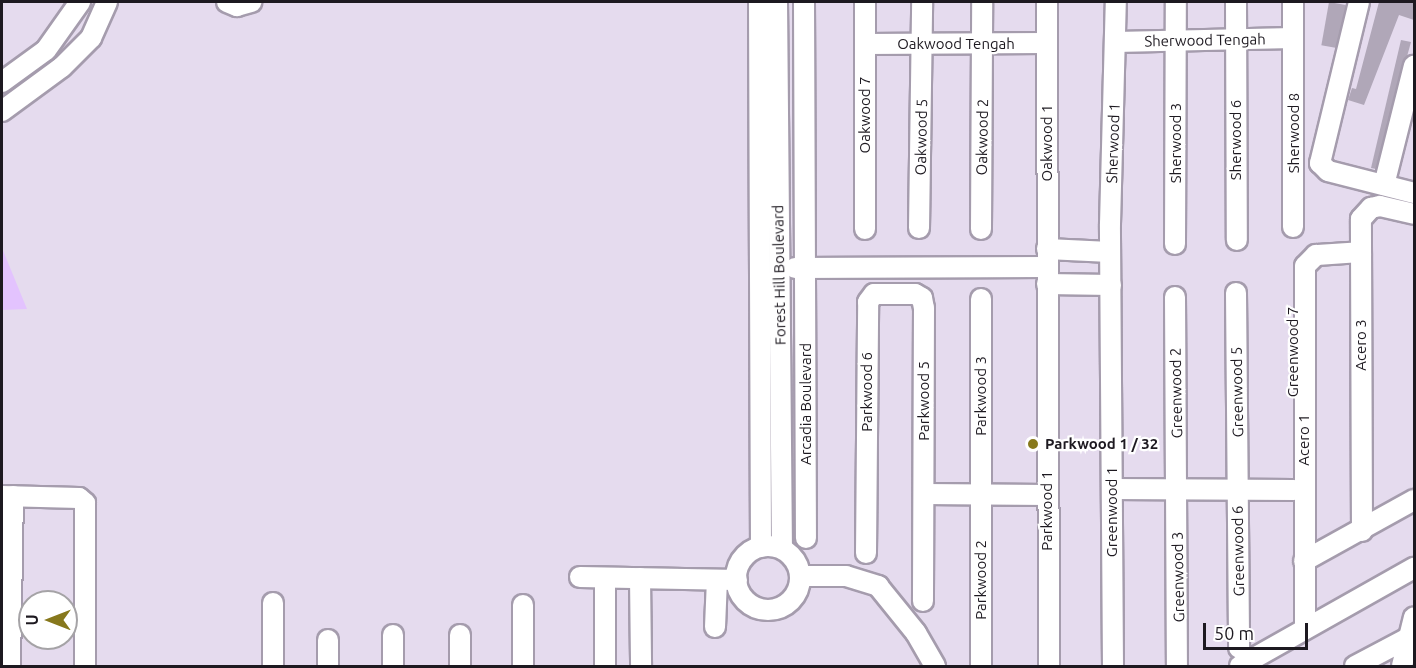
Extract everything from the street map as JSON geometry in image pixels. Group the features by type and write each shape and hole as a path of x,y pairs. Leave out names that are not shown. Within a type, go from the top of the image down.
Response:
{"street":[{"path":"2,82 46,50 80,2"},
{"path":"2,111 53,74 91,38 107,2"},
{"path":"227,2 237,6 251,2"},
{"name":"Forest Hill Boulevard","path":"759,2 782,549"},
{"name":"Forest Hill Boulevard","path":"761,547 777,2"},
{"name":"Arcadia Boulevard","path":"804,2 806,538"},
{"name":"Oakwood 7","path":"865,2 865,229"},
{"name":"Oakwood 5","path":"919,228 922,2"},
{"name":"Oakwood 2","path":"981,229 982,2"},
{"name":"Oakwood 1","path":"1047,2 1047,266"},
{"name":"Sherwood 1","path":"1111,285 1116,2"},
{"name":"Sherwood 3","path":"1175,244 1176,2"},
{"name":"Sherwood 6","path":"1236,2 1237,240"},
{"name":"Sherwood 8","path":"1293,2 1293,227"},
{"path":"1359,2 1320,163 1328,171 1414,193"},
{"name":"Sherwood Tengah","path":"1116,42 1293,38"},
{"name":"Oakwood Tengah","path":"865,44 1047,43"},
{"path":"1384,184 1414,66"},
{"name":"Acero 3","path":"1362,531 1360,252 1364,213 1380,207 1414,213"},
{"path":"771,266 806,269 1047,266 1110,252"},
{"name":"Acero 1","path":"1299,621 1304,561 1304,276 1308,260 1316,255 1360,252"},
{"path":"1047,266 1111,285"},
{"name":"Parkwood 1","path":"1047,266 1049,666"},
{"name":"Greenwood 1","path":"1111,285 1113,666"},
{"name":"Greenwood 7","path":"1293,286 1294,490 1299,621"},
{"name":"Greenwood 5","path":"1236,293 1238,491"},
{"name":"Parkwood 6","path":"866,553 868,302 874,294 915,294 922,298 924,308"},
{"name":"Greenwood 2","path":"1175,297 1177,489"},
{"name":"Parkwood 3","path":"981,299 981,494"},
{"name":"Parkwood 5","path":"923,602 924,308"},
{"path":"1112,489 1294,490"},
{"name":"Greenwood 3","path":"1177,489 1177,665"},
{"name":"Greenwood 6","path":"1238,491 1239,657"},
{"path":"924,494 1047,495"},
{"name":"Parkwood 2","path":"981,494 981,666"},
{"path":"10,666 8,496 79,498 85,503 85,666"},
{"path":"1304,561 1362,531 1414,500"},
{"path":"580,578 727,580 745,600 765,610 786,604 794,597 800,576 798,565 782,549 761,547 743,559 727,580 715,627"},
{"path":"1239,657 1299,621 1414,568"},
{"path":"800,576 846,576 878,586 916,633 935,666"},
{"path":"605,578 605,666"},
{"path":"640,578 641,666"},
{"path":"273,603 273,666"},
{"path":"523,605 523,666"},
{"path":"1402,666 1414,617"},
{"path":"393,635 393,666"},
{"path":"460,635 460,666"},
{"path":"1354,666 1410,637"},
{"path":"328,640 328,666"}],"shaded area":[{"path":"2,248 27,309 2,310"}],"building":[{"path":"1329,2 1346,5 1338,48 1321,45"},
{"path":"1379,2 1414,2 1414,20 1399,15 1364,105 1348,100 1352,88 1356,89"},
{"path":"1401,40 1411,42 1376,169 1371,168"}],"place":[{"name":"Parkwood 1 / 32","path":"1033,444"}]}
